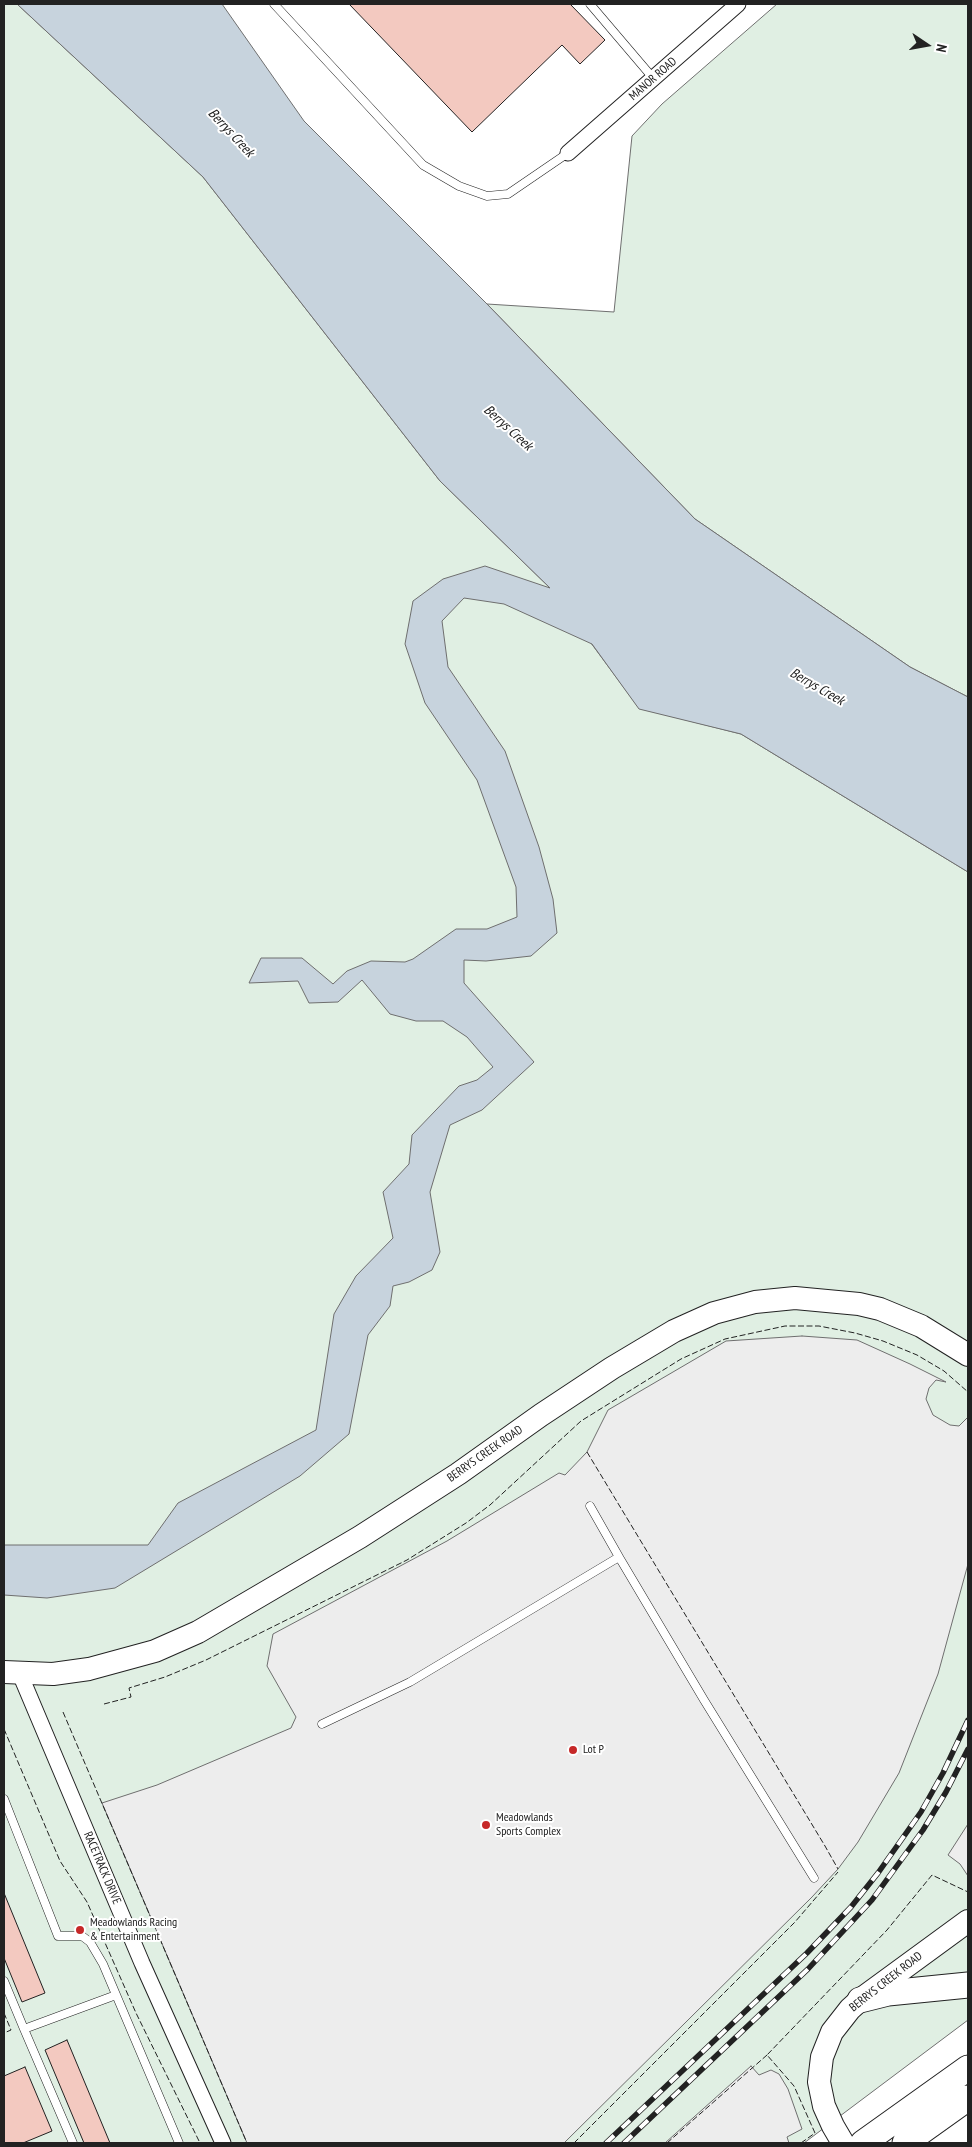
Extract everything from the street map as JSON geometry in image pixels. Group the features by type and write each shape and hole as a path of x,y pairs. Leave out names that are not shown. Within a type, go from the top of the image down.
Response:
{"main road":[{"path":"860,2000 888,1993 968,1985"},
{"path":"863,2143 968,2068"},
{"path":"905,2143 968,2098"}],"street":[{"name":"MANOR ROAD","path":"568,153 738,4"},
{"name":"BERRYS CREEK ROAD","path":"12,1673 70,1672 111,1664 155,1651 198,1632 360,1537 458,1474 541,1415 612,1368 674,1331 714,1313 755,1302 795,1298 859,1304 880,1309 921,1326 968,1355"},
{"name":"RACETRACK DRIVE","path":"12,1673 222,2143"},
{"name":"BERRYS CREEK ROAD","path":"843,2143 824,2106 821,2094 820,2070 826,2044 832,2032 850,2009 860,2000 968,1921"}],"lane":[{"path":"274,4 423,165 459,186 487,196 508,194 568,153"},
{"path":"590,4 654,78"},
{"path":"590,1506 704,1700 814,1878"},
{"path":"322,1724 416,1679 620,1557"},
{"path":"4,1799 6,1809 58,1936 82,1936 90,1942 103,1964 179,2143"},
{"path":"4,1981 73,2143"},
{"path":"24,2029 116,1995"}],"green space":[{"path":"4,4 17,4 203,177 440,481 551,589 639,708 741,734 968,872 968,2020 804,2143 4,2143"},
{"path":"777,4 968,4 968,697 910,667 695,519 487,304 614,312 632,136 662,104"}],"shaded area":[{"name":"Lot P","path":"802,1336 857,1340 910,1364 946,1382 936,1380 929,1388 926,1399 933,1415 950,1425 959,1426 968,1417 968,1564 938,1674 899,1773 858,1842 838,1869 812,1897 564,2143 247,2143 102,1803 157,1785 291,1728 296,1717 267,1666 273,1634 447,1541 559,1473 565,1475 587,1452 608,1410 726,1341"},
{"path":"968,1824 968,1876 960,1864 948,1855"},
{"path":"751,2066 759,2075 771,2070 779,2074 788,2089 802,2129 787,2137 789,2143 665,2143"}],"water":[{"name":"Berrys Creek","path":"17,4 222,4 304,121 487,304 695,519 910,667 968,697 968,872 741,734 639,709 592,644 504,604 464,598 442,621 448,667 505,751 539,847 553,899 557,933 531,956 486,961 464,960 464,983 534,1062 482,1110 450,1125 430,1192 440,1252 432,1270 409,1282 393,1286 390,1306 368,1335 349,1434 300,1476 115,1588 47,1598 4,1595 4,1545 148,1545 178,1503 316,1430 334,1314 356,1276 393,1238 383,1192 409,1164 412,1135 459,1086 477,1080 493,1067 467,1037 443,1021 416,1021 390,1014 362,980 338,1002 309,1003 298,981 249,983 261,958 302,958 333,984 347,971 371,961 405,962 413,959 456,929 487,929 517,917 516,887 477,780 425,703 405,644 413,601 443,579 485,566 550,588 440,481 203,177"}],"building":[{"path":"349,4 570,4 605,40 580,64 562,45 472,132"},
{"path":"4,1893 45,1993 22,2002 4,1958"},
{"path":"67,2040 110,2143 84,2143 45,2050"},
{"path":"25,2067 52,2131 23,2143 4,2143 4,2076"}],"railway":[{"path":"606,2143 807,1953 851,1907 878,1873 921,1812 943,1773 968,1720"},
{"path":"624,2143 808,1969 872,1900 923,1830 946,1792 968,1749"}],"fence":[{"path":"104,1704 131,1697 129,1688 165,1677 206,1660 407,1560 466,1523 490,1505 581,1421 681,1359 725,1339 785,1326 819,1326 855,1333 883,1341 917,1355 944,1371 968,1392"},
{"path":"587,1452 838,1869"},
{"path":"63,1712 247,2143"},
{"path":"4,1729 60,1861 87,1902 136,2013 200,2143"},
{"path":"574,2143 795,1922 838,1872"},
{"path":"801,2143 815,2133 794,2086 767,2055 887,1930 932,1875 968,1892"},
{"path":"4,2013 11,2030 4,2033"},
{"path":"667,2143 767,2055"}],"place":[{"name":"Lot P","path":"573,1750"},
{"name":"Meadowlands Sports Complex","path":"486,1825"},
{"name":"Meadowlands Racing & Entertainment","path":"80,1930"}]}
